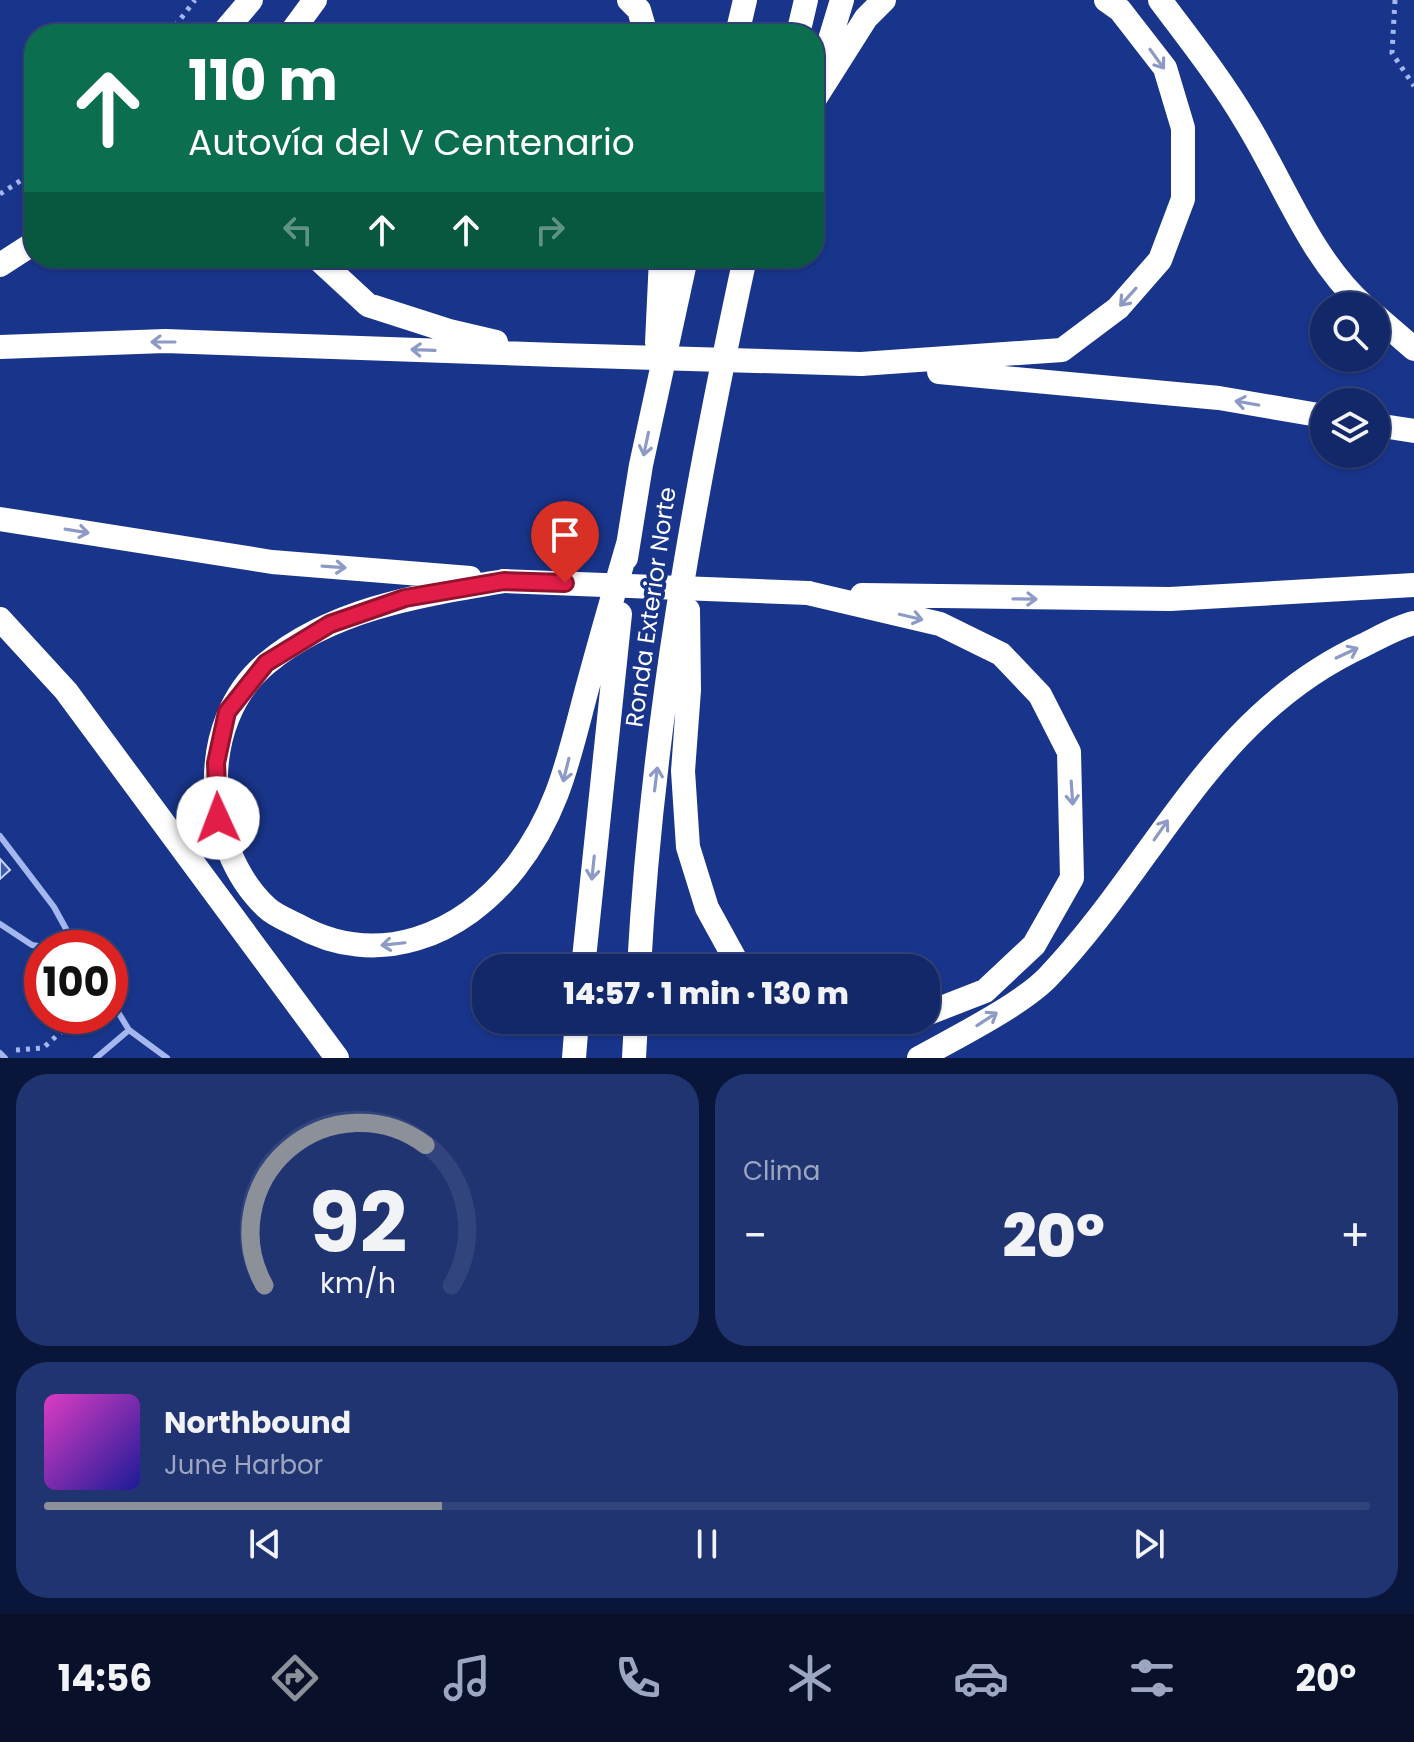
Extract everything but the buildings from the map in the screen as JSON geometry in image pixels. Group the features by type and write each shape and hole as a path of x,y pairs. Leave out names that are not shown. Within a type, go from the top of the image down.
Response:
{"highway":[{"path":"231,24 251,0"},
{"path":"297,24 315,0"},
{"path":"629,0 639,10 643,24"},
{"path":"739,24 745,0"},
{"path":"800,24 806,0"},
{"path":"824,58 842,0"},
{"path":"824,84 866,18 884,0"},
{"path":"861,364 1062,350 1118,308 1160,260 1183,199 1183,128 1165,68 1120,10 1106,0"},
{"path":"1160,0 1245,120 1291,204 1348,292"},
{"path":"0,265 24,249"},
{"path":"328,268 368,305 449,331 557,355"},
{"path":"657,390 661,268"},
{"name":"Ronda Exterior Norte","path":"584,954 628,544 684,268"},
{"name":"Ronda Exterior Norte","path":"640,954 644,883 687,540 743,268"},
{"path":"702,456 758,268"},
{"path":"1390,328 1414,349"},
{"path":"0,347 165,341 861,364 1219,398 1310,414"},
{"path":"1390,427 1414,431"},
{"path":"0,519 272,562 504,581 1026,600 1170,599 1414,585"},
{"path":"687,540 689,690 683,771 688,847 707,908 732,954"},
{"path":"504,581 405,598 330,624 266,663 227,712 216,763 218,818 236,868 267,909 311,933 360,947 416,941 470,914 515,868 560,792 628,544"},
{"path":"808,593 940,624 1001,654 1040,695 1069,752 1072,878 1034,945 985,991 940,1009"},
{"path":"0,619 66,691 337,1058"},
{"path":"919,1058 979,1025 1046,980 1106,908 1191,789 1262,711 1328,661 1414,623"},
{"path":"574,1058 576,1034"},
{"path":"634,1058 635,1034"}],"lane":[{"path":"0,836 54,907 67,930"},
{"path":"0,924 24,940"},
{"path":"96,1058 129,1030 167,1058"},
{"path":"0,1053 6,1058"}],"path":[{"path":"177,24 195,0"},
{"path":"1395,0 1392,53 1414,86"},
{"path":"0,194 24,178"},
{"path":"6,1058 17,1050 43,1048 59,1034"}],"route":[{"path":"218,818 216,763 227,712 266,663 330,624 405,598 504,581 565,583"}]}
